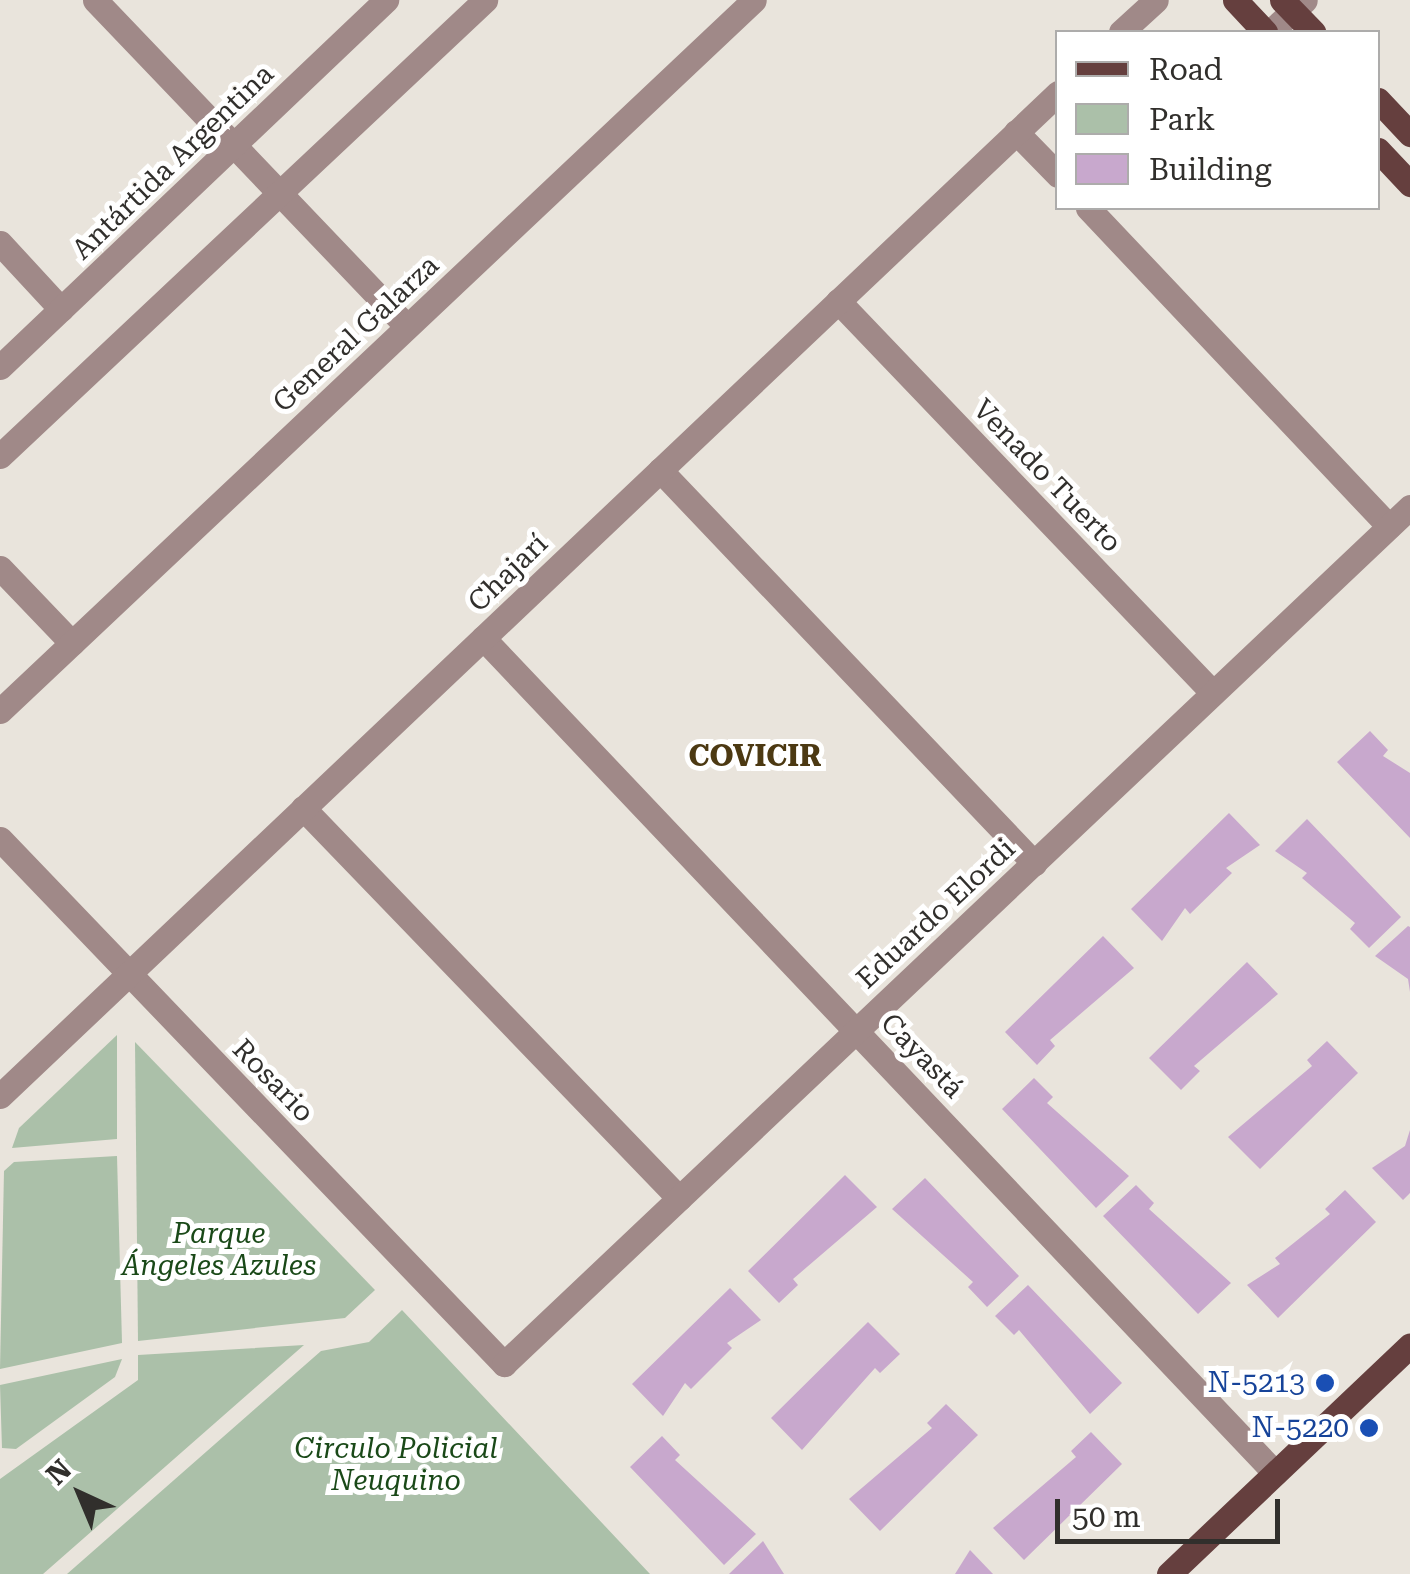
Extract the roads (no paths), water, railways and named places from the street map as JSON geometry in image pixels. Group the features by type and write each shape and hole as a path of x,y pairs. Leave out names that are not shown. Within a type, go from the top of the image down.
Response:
{"main road":[{"path":"1236,0 1266,30"},
{"path":"1293,4 1311,30"},
{"path":"1380,102 1410,134"},
{"path":"1380,152 1410,184"},
{"path":"1169,1574 1410,1345"}],"street":[{"path":"94,0 407,326"},
{"name":"Antártida Argentina","path":"0,367 386,0"},
{"path":"0,456 485,0"},
{"name":"General Galarza","path":"0,711 754,0"},
{"path":"1124,30 1156,0"},
{"path":"1270,30 1293,4"},
{"name":"Chajarí","path":"0,1096 1055,96"},
{"path":"1016,132 1055,173"},
{"path":"1090,210 1389,526"},
{"path":"0,243 61,309"},
{"name":"Venado Tuerto","path":"838,301 1213,693"},
{"path":"660,470 1034,862"},
{"name":"Eduardo Elordi","path":"504,1364 1410,507"},
{"path":"0,568 72,644"},
{"name":"Cayastá","path":"483,638 1276,1473"},
{"path":"303,808 679,1198"},
{"name":"Rosario","path":"0,839 504,1364"}],"place":[{"name":"N-5213","path":"1325,1383"},
{"name":"N-5220","path":"1369,1428"}],"district":[{"name":"COVICIR","path":"755,756"}],"park label":[{"name":"Parque Ángeles Azules","path":"219,1250"},
{"name":"Circulo Policial Neuquino","path":"396,1465"}]}
